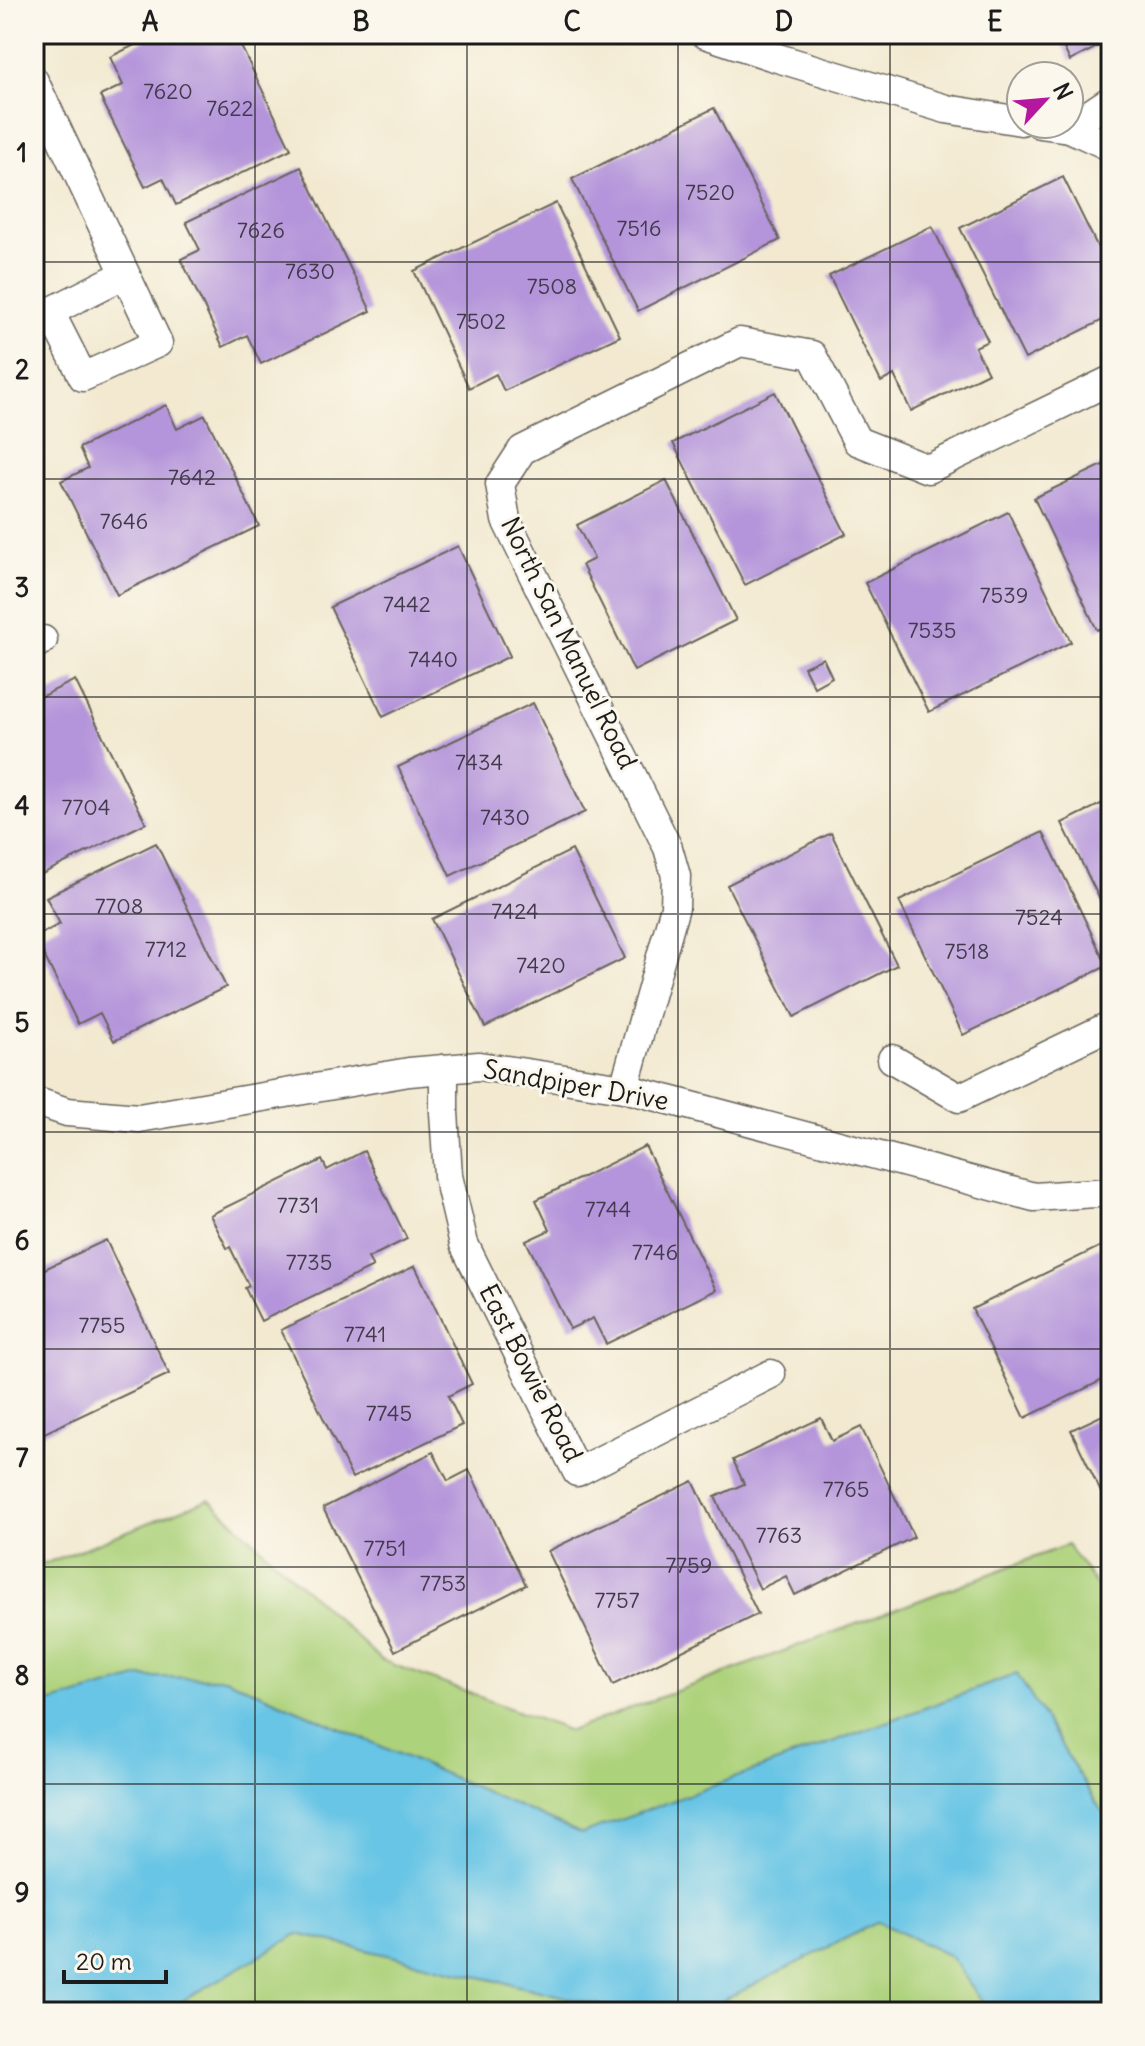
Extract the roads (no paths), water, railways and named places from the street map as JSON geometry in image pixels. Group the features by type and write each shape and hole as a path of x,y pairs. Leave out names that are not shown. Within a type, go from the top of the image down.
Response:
{"street":[{"path":"705,34 775,45 946,109 1005,118"},
{"path":"34,81 125,274"},
{"path":"1085,117 1111,100"},
{"path":"1085,135 1111,147"},
{"name":"North San Manuel Road","path":"624,1088 675,907 676,876 668,848 506,520 500,484 522,450 740,342 812,355 857,441 928,469 1111,380"},
{"path":"892,1059 959,1098 1111,1025"},
{"name":"Sandpiper Drive","path":"34,1101 67,1112 139,1118 409,1072 479,1066 624,1088 1034,1197 1111,1192"},
{"name":"East Bowie Road","path":"444,1069 448,1176 464,1244 577,1472 771,1374"}],"water":[{"path":"1017,1674 1101,1810 1111,1817 1111,2012 990,2012 950,1956 878,1922 700,2012 629,2012 298,1934 163,2012 34,2012 34,1707 141,1677 225,1678 582,1834"}]}
